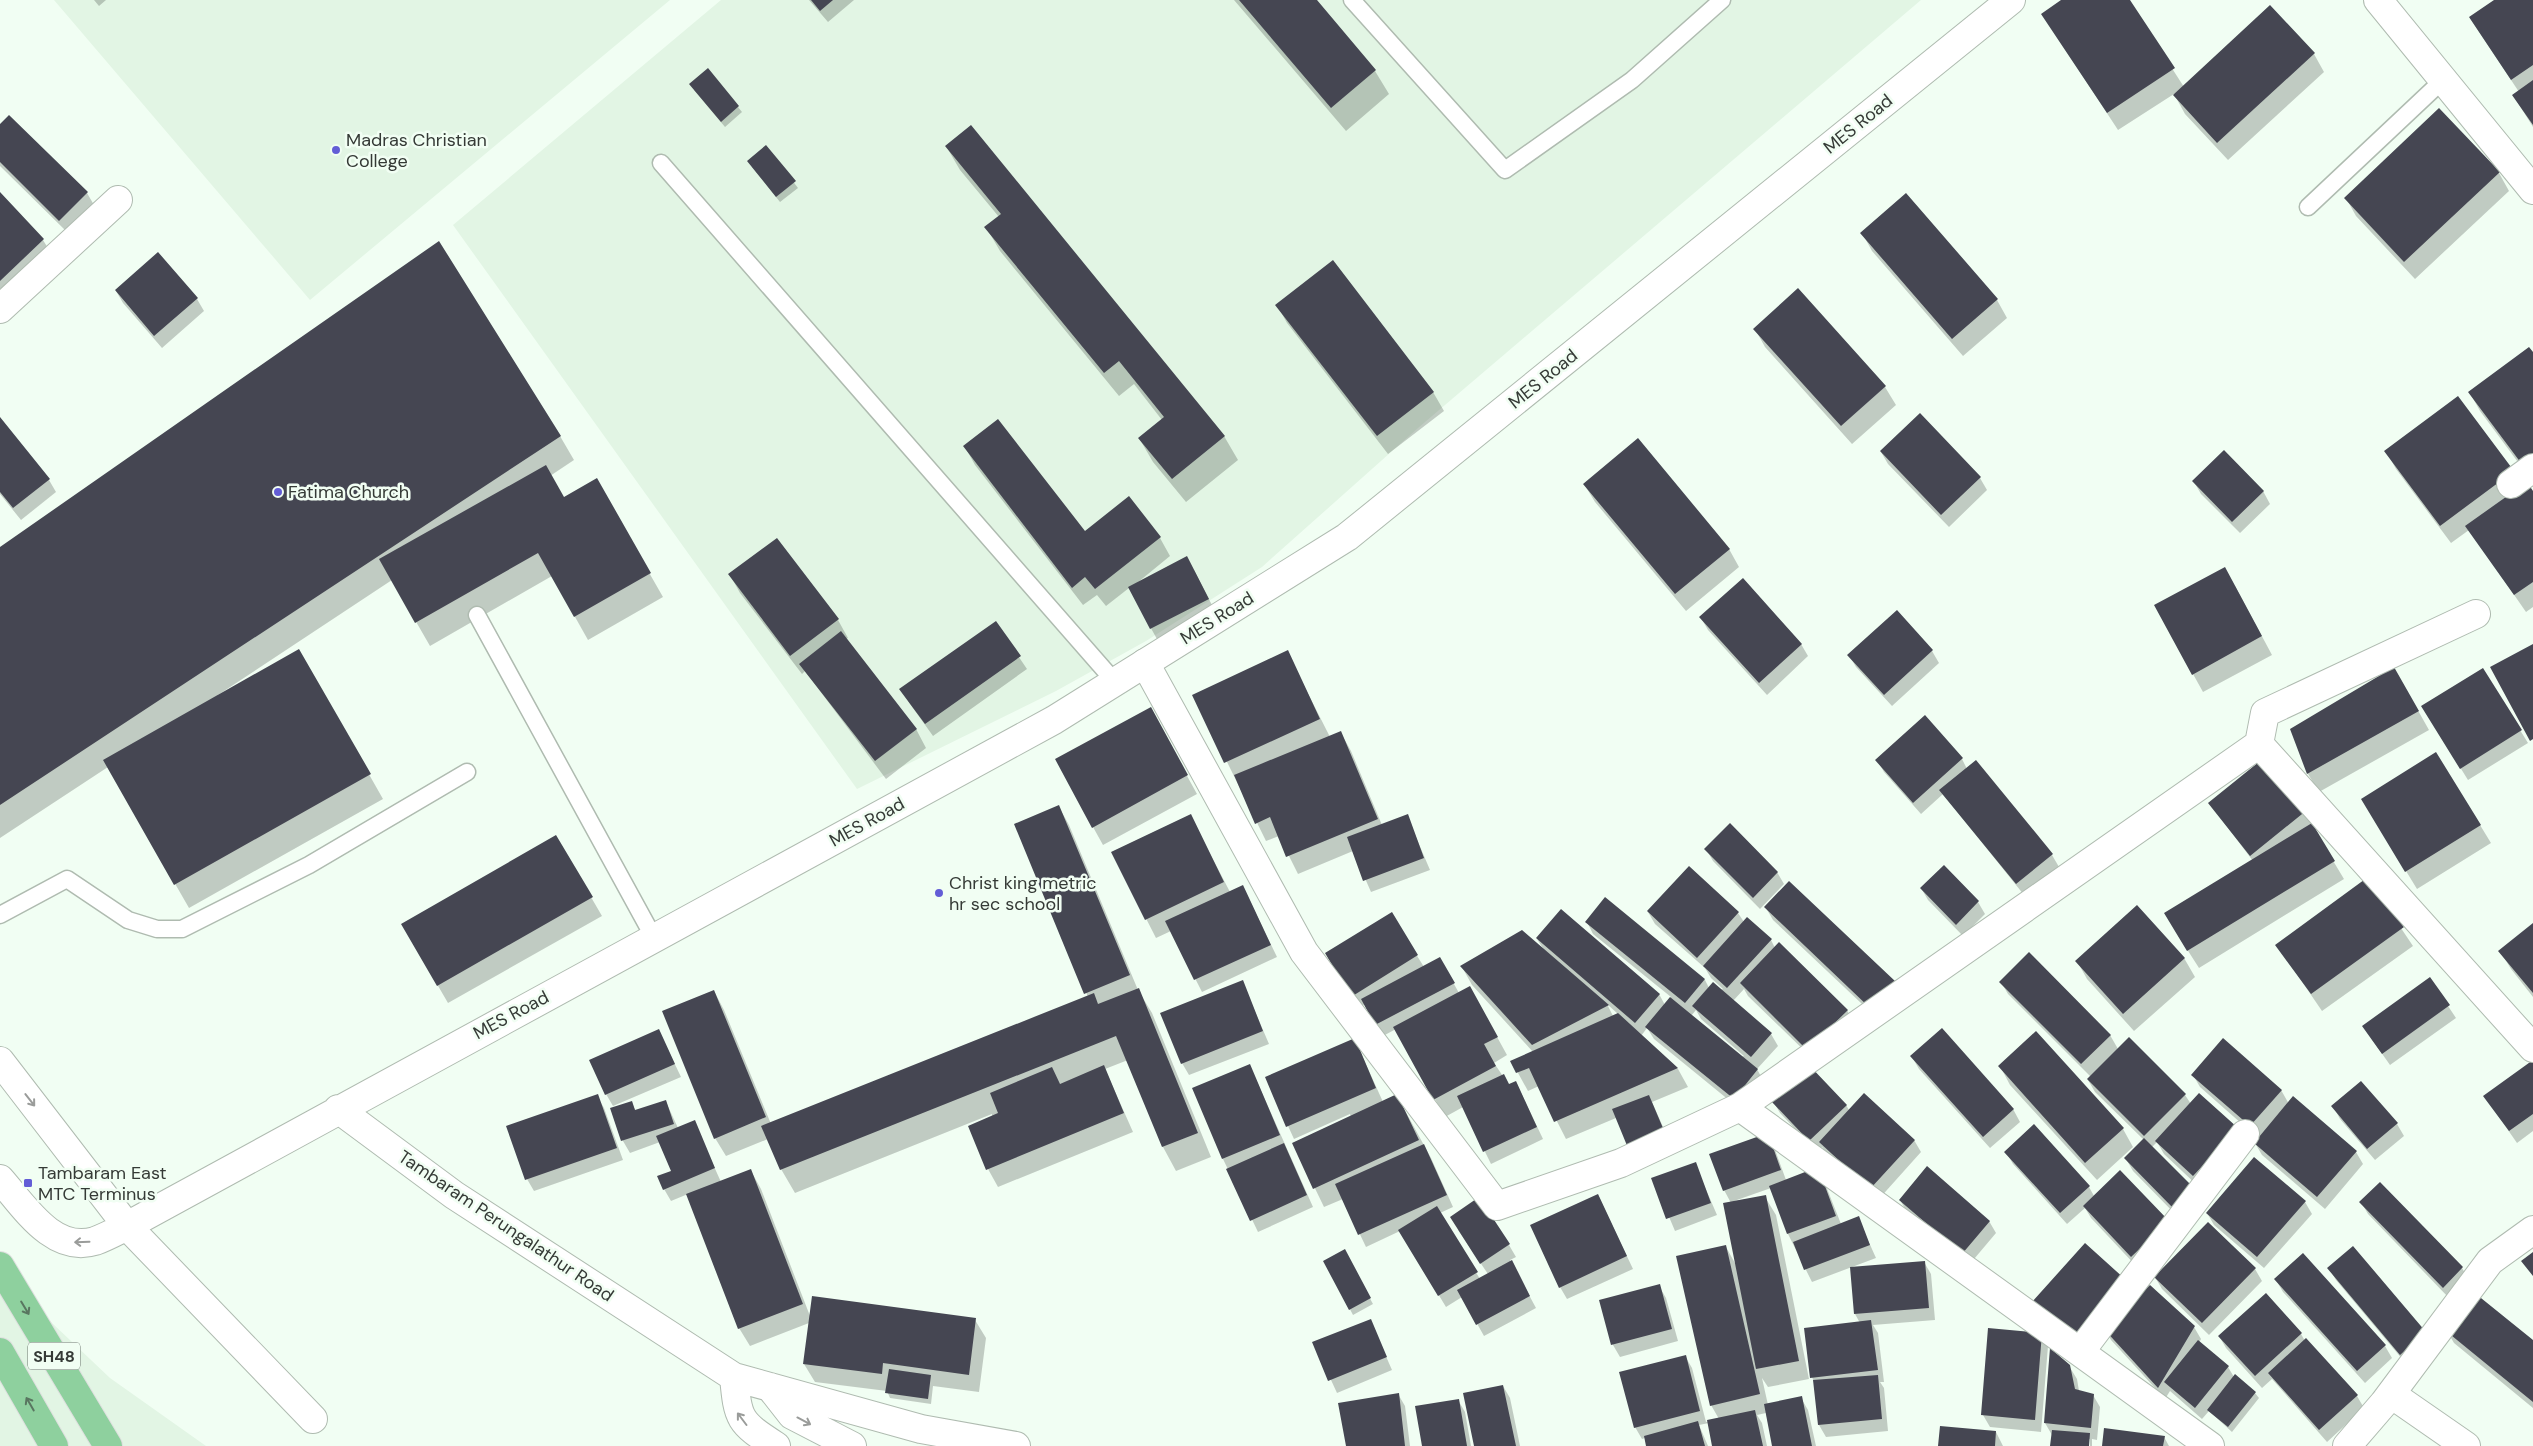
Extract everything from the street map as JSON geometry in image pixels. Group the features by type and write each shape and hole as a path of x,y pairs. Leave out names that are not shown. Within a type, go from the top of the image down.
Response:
{"main road":[{"name":"SH48","path":"0,1266 108,1446"},
{"name":"SH48","path":"0,1352 54,1446"}],"street":[{"name":"MES Road","path":"338,1109 1054,720 1347,537 2011,0"},
{"path":"2378,0 2533,190"},
{"path":"0,309 118,200"},
{"path":"2511,484 2533,468"},
{"path":"1145,664 1304,952 1497,1206 1620,1163 1740,1107 2259,744 2265,714 2476,614"},
{"path":"2259,744 2533,1048"},
{"path":"0,1061 127,1226 313,1419"},
{"path":"1740,1107 2210,1446"},
{"path":"0,1180 48,1233 69,1242 94,1241 127,1226 338,1109"},
{"name":"Tambaram Perungalathur Road","path":"338,1109 454,1195 734,1377 921,1429 1016,1446"},
{"path":"2080,1352 2245,1134"},
{"path":"2347,1446 2391,1394 2490,1261 2533,1230"},
{"path":"734,1377 737,1412 751,1430 776,1446"},
{"path":"770,1387 792,1415 852,1446"},
{"path":"2391,1394 2466,1446"}],"lane":[{"path":"1352,0 1505,170 1632,80 1722,0"},
{"path":"2308,207 2442,80"},
{"path":"661,162 1115,682"},
{"path":"477,615 654,938"},
{"path":"0,915 67,880 128,920 157,929 182,929 309,865 467,772"}],"shaded area":[{"name":"Madras Christian College","path":"54,0 670,0 310,300"},
{"path":"721,0 1921,0 1418,428 1262,567 1146,641 1056,691 857,789 453,225"},
{"path":"0,1262 33,1305 110,1378 206,1446 0,1446"}],"building":[{"path":"811,0 833,0 820,11"},
{"path":"1239,0 1317,0 1376,70 1331,108"},
{"path":"2061,0 2130,0 2175,68 2107,113 2041,14"},
{"path":"2494,0 2533,0 2533,65 2511,80 2469,17"},
{"path":"2270,5 2315,53 2217,143 2173,95"},
{"path":"708,68 739,106 721,122 689,84"},
{"path":"2533,80 2533,125 2512,95"},
{"path":"2439,108 2500,172 2404,262 2344,198"},
{"path":"9,115 88,192 59,221 0,162 0,124"},
{"path":"971,125 1225,436 1172,479 1138,438 1164,417 1119,361 1104,373 984,227 1001,214 945,146"},
{"path":"766,145 796,181 776,197 747,161"},
{"path":"0,192 44,239 0,281"},
{"path":"1906,193 1998,299 1952,339 1860,233"},
{"name":"Fatima Church","path":"439,241 561,436 0,805 0,547"},
{"path":"158,252 198,298 154,336 115,290"},
{"path":"1333,260 1434,392 1377,436 1275,305"},
{"path":"1798,288 1886,386 1841,426 1753,329"},
{"path":"2529,347 2533,352 2533,454 2521,463 2468,392"},
{"path":"2458,396 2514,471 2440,526 2384,451"},
{"path":"1920,413 1981,477 1941,515 1880,451"},
{"path":"0,417 50,479 13,508 0,492"},
{"path":"998,419 1085,531 1129,496 1161,537 1095,589 1085,577 1072,588 963,446"},
{"path":"1638,438 1730,549 1675,594 1583,484"},
{"path":"2224,450 2264,491 2232,522 2192,481"},
{"path":"546,465 564,497 597,478 651,573 574,617 538,553 415,623 379,559"},
{"path":"2527,482 2533,491 2533,582 2514,595 2465,526"},
{"path":"777,538 839,619 790,656 728,574"},
{"path":"1187,556 1209,599 1150,629 1128,587"},
{"path":"2225,567 2262,636 2192,675 2154,605"},
{"path":"1743,578 1802,644 1759,683 1699,617"},
{"path":"1897,610 1933,650 1884,695 1847,655"},
{"path":"996,621 1021,656 925,724 899,689"},
{"path":"841,631 917,729 875,761 799,664"},
{"path":"2533,644 2533,739 2530,741 2490,667"},
{"path":"299,649 371,774 174,885 103,760"},
{"path":"1288,650 1320,719 1224,763 1192,695"},
{"path":"2394,667 2419,711 2307,774 2290,729"},
{"path":"2483,668 2522,730 2460,769 2421,706"},
{"path":"1151,707 1188,775 1092,828 1055,759"},
{"path":"1925,715 1963,758 1913,803 1875,760"},
{"path":"1341,731 1378,819 1286,857 1270,817 1255,824 1234,775"},
{"path":"2436,752 2481,825 2405,872 2361,799"},
{"path":"2265,757 2307,810 2250,856 2208,803"},
{"path":"1976,760 2053,854 2016,884 1939,790"},
{"path":"1059,805 1130,975 1084,994 1014,824"},
{"path":"1191,814 1224,882 1145,920 1111,852"},
{"path":"1408,814 1424,858 1363,881 1347,837"},
{"path":"1730,823 1778,872 1753,898 1704,849"},
{"path":"2312,823 2335,861 2187,951 2164,913"},
{"path":"556,835 593,897 437,986 401,924"},
{"path":"1944,865 1979,901 1956,925 1920,888"},
{"path":"1689,866 1739,912 1697,958 1647,911"},
{"path":"2368,877 2404,927 2311,994 2275,945"},
{"path":"1789,881 1896,982 1871,1009 1764,907"},
{"path":"1243,885 1271,945 1194,980 1165,921"},
{"path":"1605,897 1705,979 1685,1003 1585,922"},
{"path":"2137,905 2185,958 2123,1014 2075,961"},
{"path":"1561,909 1660,994 1635,1023 1536,938"},
{"path":"1392,912 1418,955 1351,997 1325,953"},
{"path":"1747,917 1772,939 1727,988 1703,966"},
{"path":"2533,923 2533,993 2498,951"},
{"path":"1522,930 1609,1005 1532,1045 1460,966"},
{"path":"1779,942 1848,1010 1807,1050 1740,983"},
{"path":"2029,952 2111,1035 2081,1064 1999,982"},
{"path":"1440,957 1455,983 1375,1025 1361,999"},
{"path":"2430,977 2450,1005 2382,1054 2362,1026"},
{"path":"1243,980 1263,1031 1181,1064 1160,1013"},
{"path":"1713,982 1772,1033 1751,1057 1692,1006"},
{"path":"1470,986 1498,1037 1484,1044 1496,1066 1433,1100 1393,1027"},
{"path":"1139,988 1198,1133 1162,1147 1116,1036 780,1170 761,1126 1094,993 1098,1004"},
{"path":"714,990 766,1117 714,1139 662,1011"},
{"path":"1670,997 1758,1069 1734,1099 1645,1027"},
{"path":"1618,1013 1678,1068 1554,1122 1529,1068 1516,1073 1510,1061"},
{"path":"1942,1028 2014,1109 1983,1137 1910,1056"},
{"path":"659,1029 675,1064 605,1095 589,1060"},
{"path":"2036,1031 2124,1128 2085,1163 1998,1066"},
{"path":"2129,1037 2186,1094 2144,1136 2087,1079"},
{"path":"1355,1038 1376,1088 1286,1127 1265,1077"},
{"path":"2223,1038 2282,1090 2250,1126 2191,1075"},
{"path":"2533,1060 2533,1114 2509,1131 2483,1096"},
{"path":"1250,1064 1280,1135 1222,1159 1192,1088"},
{"path":"1104,1065 1124,1113 986,1170 968,1126 998,1113 990,1093 1052,1067 1060,1084"},
{"path":"1809,1065 1847,1105 1809,1141 1771,1101"},
{"path":"1504,1074 1509,1084 1516,1081 1537,1127 1483,1152 1457,1096"},
{"path":"2361,1081 2398,1123 2367,1149 2331,1106"},
{"path":"1864,1093 1915,1140 1870,1189 1819,1142"},
{"path":"2199,1093 2238,1128 2193,1176 2155,1141"},
{"path":"598,1094 617,1148 525,1180 506,1126"},
{"path":"1397,1094 1419,1140 1313,1189 1292,1143"},
{"path":"1649,1095 1665,1133 1628,1148 1612,1109"},
{"path":"2293,1096 2357,1151 2317,1197 2254,1143"},
{"path":"666,1100 674,1124 621,1141 610,1108 632,1101 635,1110"},
{"path":"695,1120 715,1168 663,1190 657,1176 671,1171 656,1136"},
{"path":"2034,1124 2090,1186 2060,1213 2004,1152"},
{"path":"1768,1133 1781,1170 1723,1191 1709,1154"},
{"path":"2144,1138 2194,1188 2173,1208 2124,1158"},
{"path":"1284,1143 1307,1195 1250,1221 1226,1169"},
{"path":"1424,1144 1447,1195 1358,1235 1335,1184"},
{"path":"2254,1157 2306,1201 2257,1257 2206,1213"},
{"path":"1696,1162 1711,1203 1666,1219 1651,1178"},
{"path":"1927,1166 1990,1221 1962,1254 1899,1200"},
{"path":"1818,1167 1836,1216 1787,1234 1769,1186"},
{"path":"751,1169 803,1304 738,1329 686,1194"},
{"path":"2120,1170 2169,1221 2131,1257 2083,1206"},
{"path":"2380,1182 2463,1267 2443,1288 2359,1202"},
{"path":"1598,1194 1627,1256 1559,1288 1530,1225"},
{"path":"1766,1195 1799,1361 1756,1369 1723,1203"},
{"path":"1479,1197 1510,1244 1480,1264 1450,1217"},
{"path":"1437,1206 1478,1272 1438,1296 1398,1230"},
{"path":"1859,1216 1870,1245 1804,1270 1793,1242"},
{"path":"2208,1222 2256,1268 2202,1323 2154,1277"},
{"path":"2085,1243 2126,1280 2073,1339 2032,1302"},
{"path":"1726,1245 1760,1394 1710,1406 1676,1256"},
{"path":"2353,1246 2426,1332 2400,1355 2327,1268"},
{"path":"1345,1249 1371,1298 1349,1310 1323,1261"},
{"path":"2533,1252 2533,1276 2521,1261"},
{"path":"2303,1253 2386,1345 2357,1371 2274,1279"},
{"path":"1512,1260 1530,1296 1476,1325 1457,1290"},
{"path":"1925,1261 1929,1308 1854,1314 1850,1267"},
{"path":"1660,1284 1672,1329 1611,1345 1599,1300"},
{"path":"2150,1285 2195,1326 2158,1388 2103,1328"},
{"path":"2266,1293 2302,1333 2255,1376 2218,1336"},
{"path":"2476,1294 2533,1340 2533,1402 2446,1331"},
{"path":"812,1296 976,1318 969,1375 883,1363 882,1374 803,1364"},
{"path":"1371,1319 1387,1357 1328,1381 1312,1342"},
{"path":"1871,1320 1878,1370 1810,1378 1804,1328"},
{"path":"1988,1328 2042,1333 2035,1420 1981,1415"},
{"path":"2306,1338 2358,1395 2319,1430 2268,1373"},
{"path":"2198,1340 2229,1366 2195,1408 2164,1382"},
{"path":"2050,1348 2070,1365 2075,1389 2094,1394 2091,1428 2044,1423"},
{"path":"1686,1355 1700,1411 1634,1428 1619,1372"},
{"path":"889,1369 931,1375 928,1399 885,1393"},
{"path":"2235,1374 2256,1392 2228,1427 2207,1410"},
{"path":"1878,1375 1882,1419 1818,1425 1813,1380"},
{"path":"1503,1385 1516,1446 1474,1446 1463,1393"},
{"path":"1399,1393 1405,1446 1346,1446 1338,1403"},
{"path":"1802,1396 1812,1446 1772,1446 1764,1404"},
{"path":"1459,1399 1467,1446 1422,1446 1415,1406"},
{"path":"1755,1410 1763,1446 1712,1446 1707,1420"},
{"path":"1698,1421 1705,1446 1646,1446 1644,1436"},
{"path":"1940,1426 1996,1431 1995,1446 1938,1446"},
{"path":"2104,1428 2165,1436 2163,1446 2102,1446"},
{"path":"2052,1430 2090,1433 2089,1446 2050,1446"}],"place":[{"name":"Madras Christian College","path":"336,150"},
{"name":"Fatima Church","path":"278,492"},
{"name":"Christ king metric hr sec school","path":"939,893"},
{"name":"Tambaram East MTC Terminus","path":"28,1183"}]}
